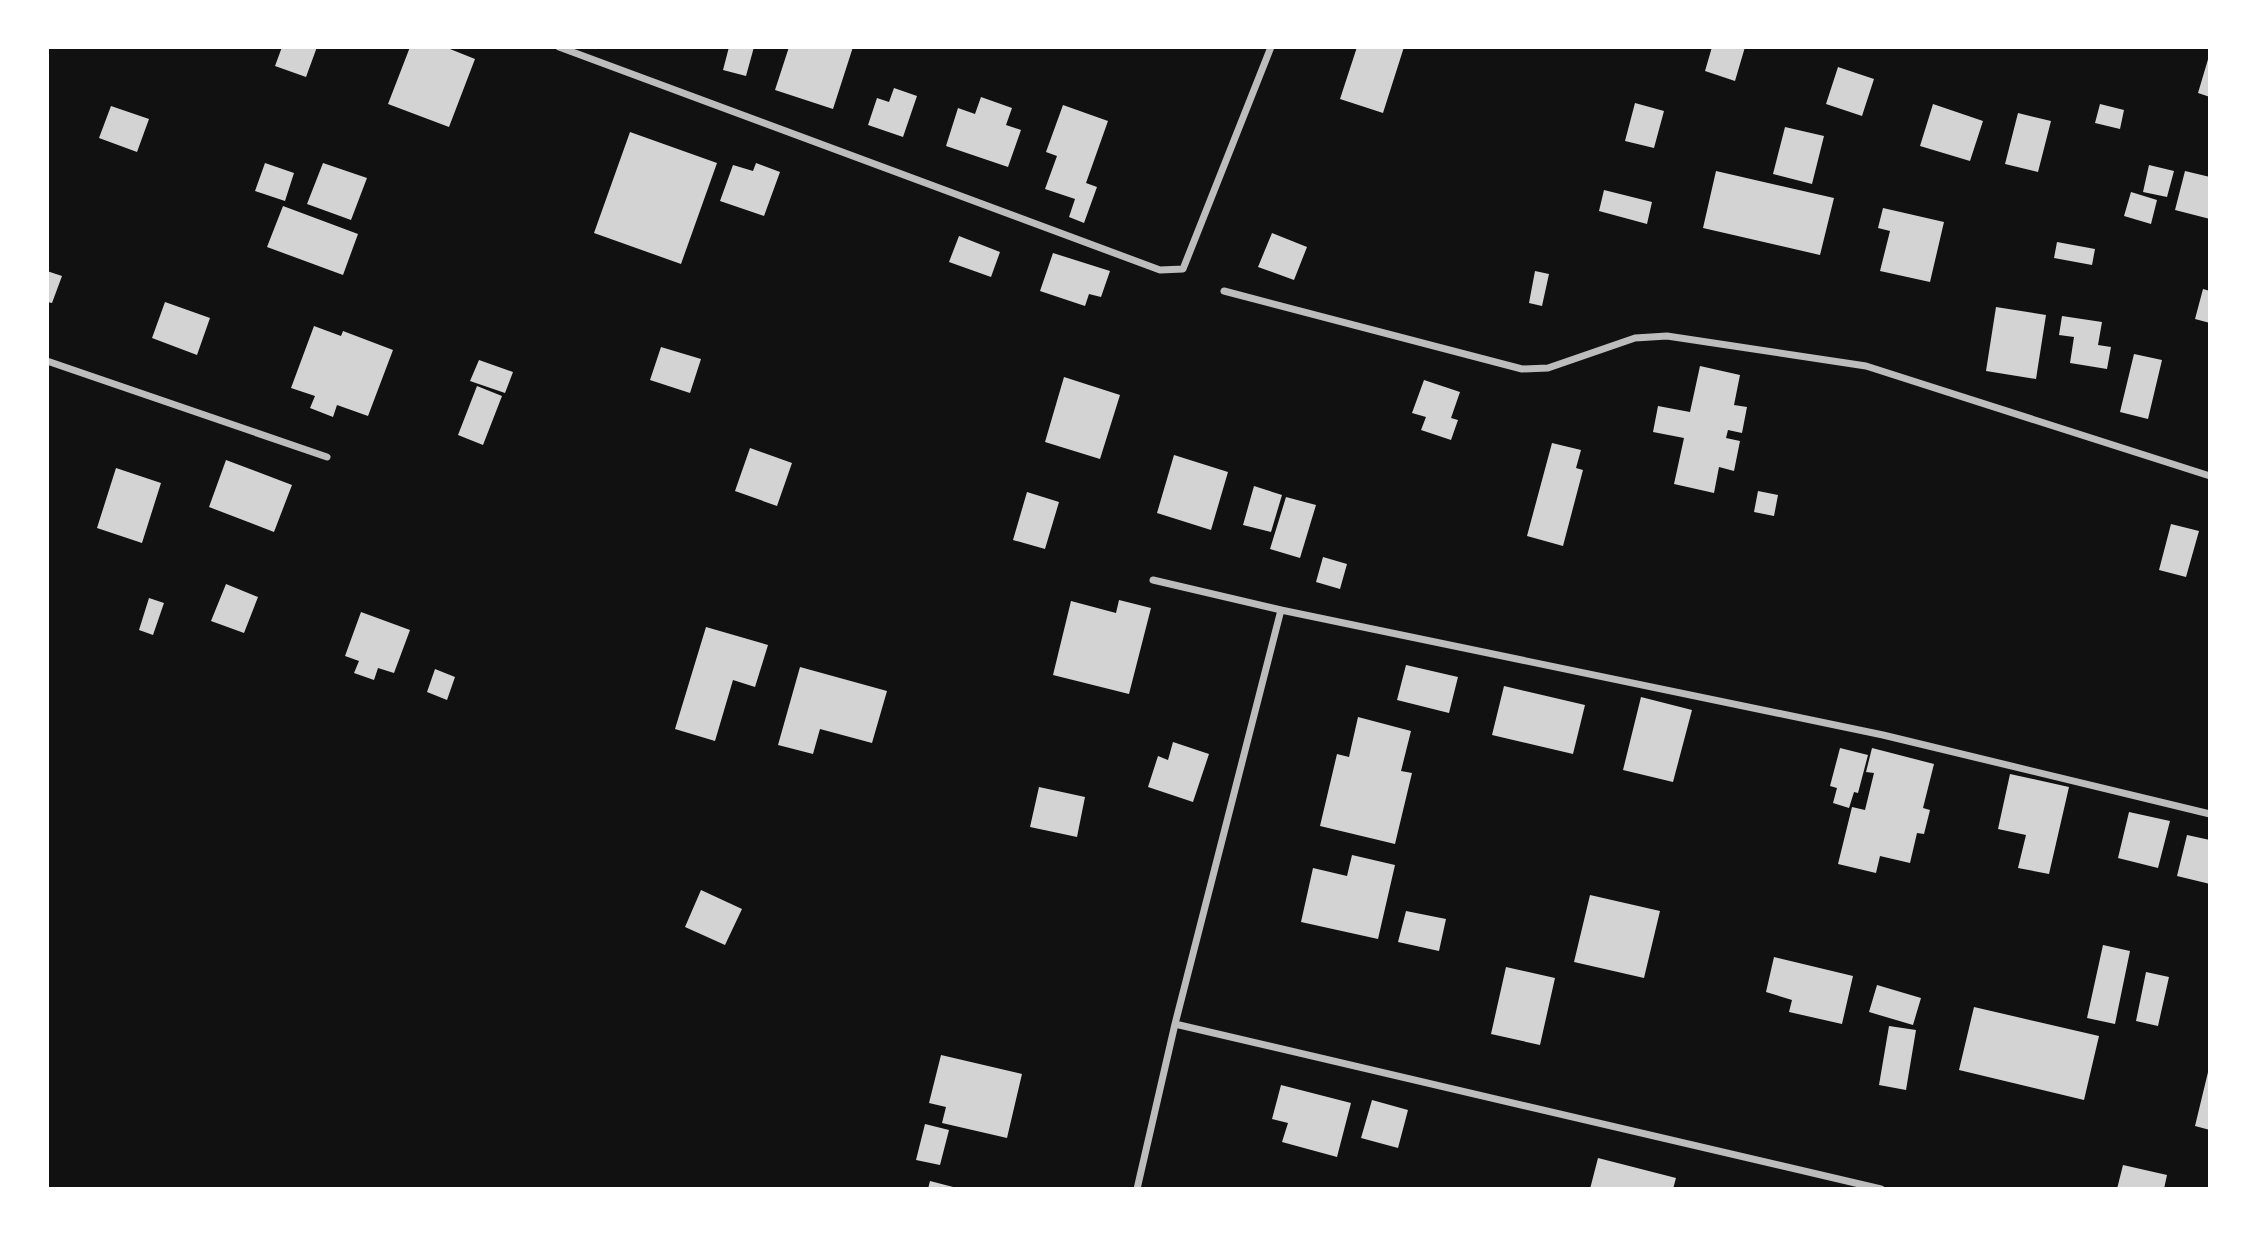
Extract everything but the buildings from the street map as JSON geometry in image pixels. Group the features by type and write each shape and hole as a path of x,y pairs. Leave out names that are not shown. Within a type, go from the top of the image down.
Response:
{"street":[{"path":"559,47 1160,270 1183,269 1271,47"},
{"path":"1224,291 1522,369 1548,368 1635,338 1667,335 1866,366 2210,476"},
{"path":"47,361 327,457"},
{"path":"1153,580 1282,610 1882,735 2210,814"},
{"path":"1137,1189 1175,1024 1282,610"},
{"path":"1175,1024 1881,1189"}]}
